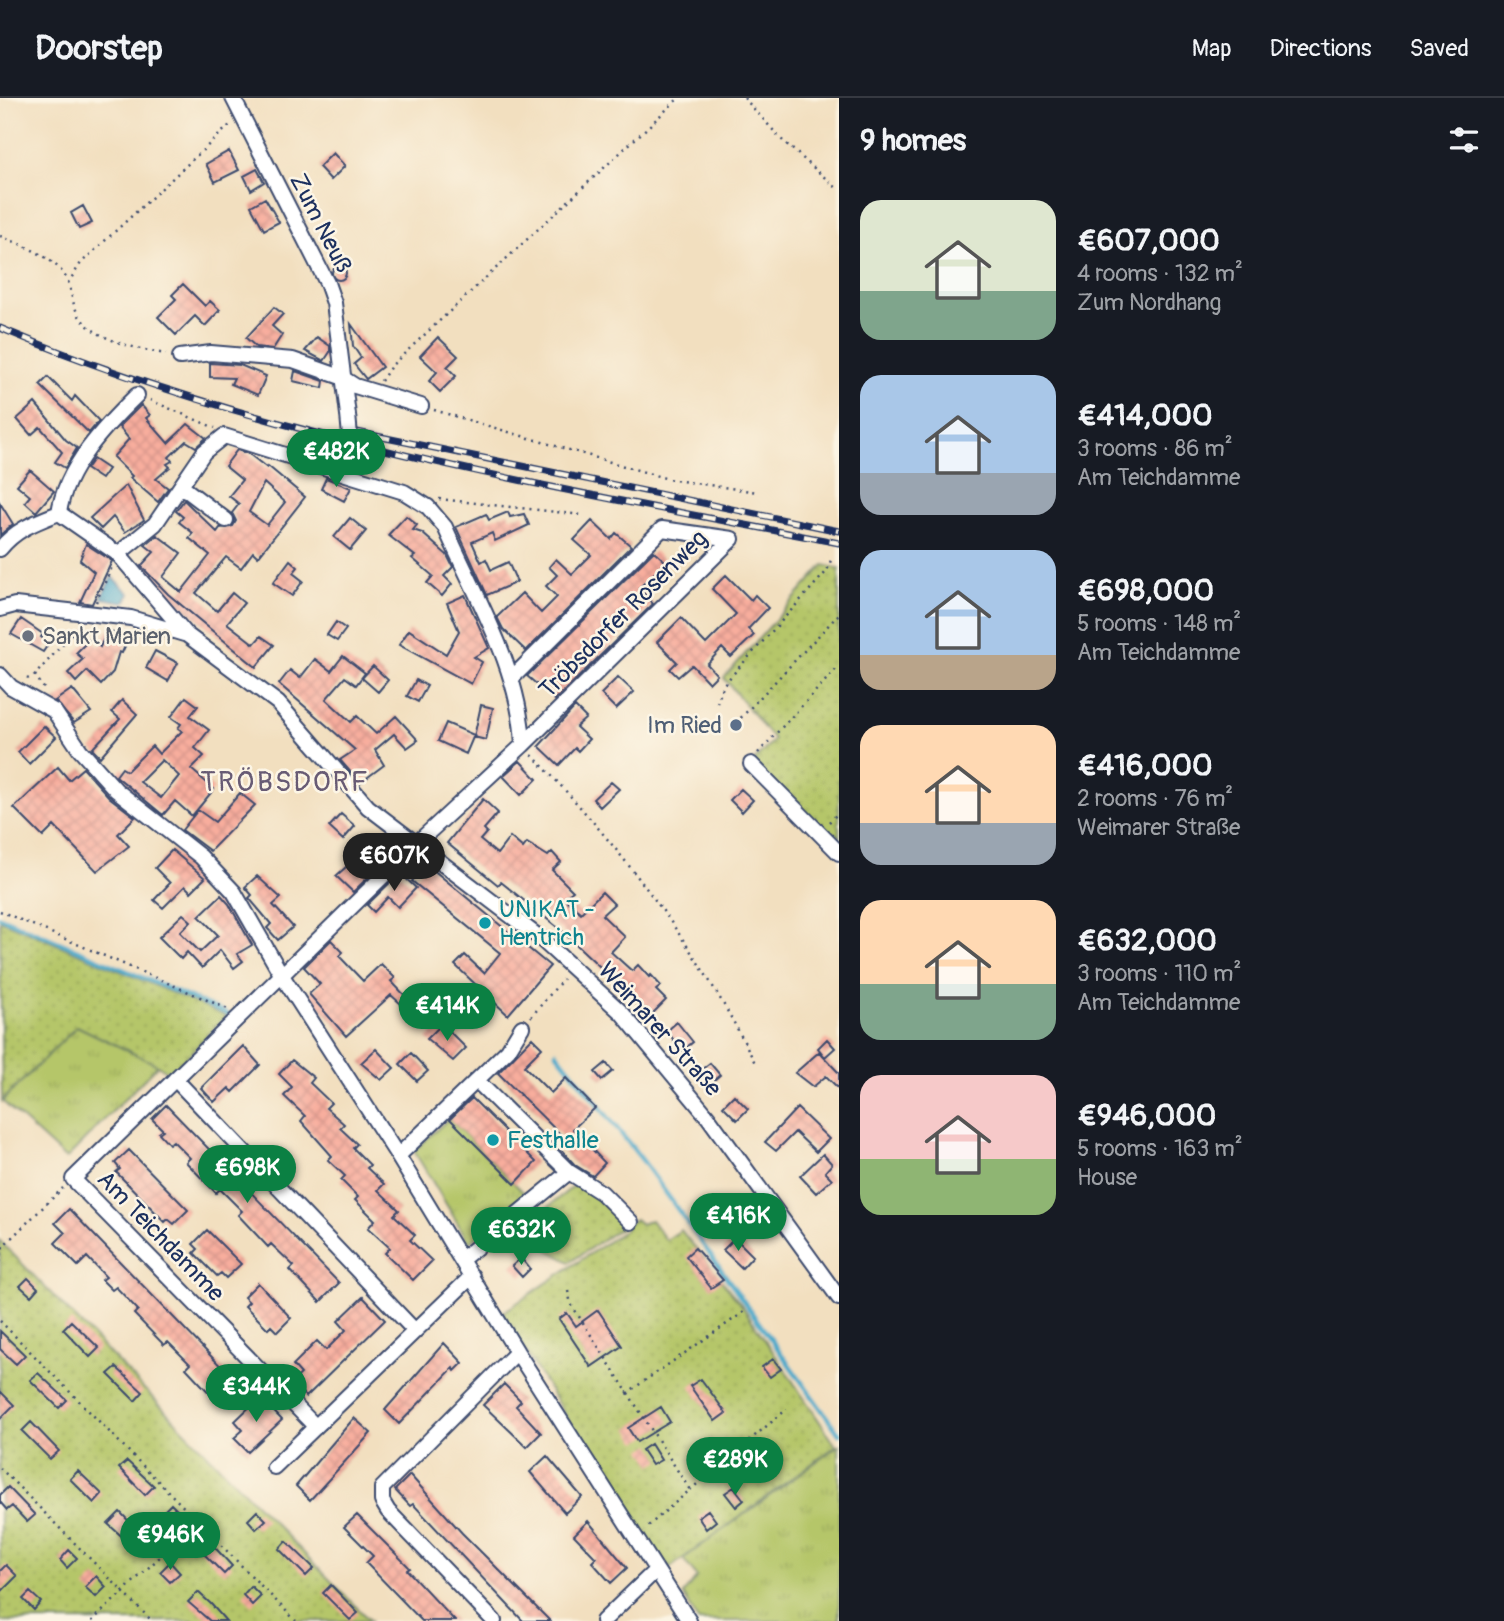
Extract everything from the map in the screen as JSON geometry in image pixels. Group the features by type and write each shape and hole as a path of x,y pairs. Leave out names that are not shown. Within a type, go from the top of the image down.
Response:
{"street":[{"name":"Zum Neuß","path":"233,98 327,283 334,303 341,377 348,415 352,475"},
{"path":"180,357 211,353 293,360 341,377 355,386 421,406"},
{"path":"0,549 24,527 59,513 61,495 70,478 105,428 137,395"},
{"path":"118,554 155,524 204,452 224,436 352,475 414,498 438,516 445,527 511,680 522,721 523,745"},
{"path":"181,486 226,520"},
{"name":"Weimarer Straße","path":"59,513 118,554 187,635 278,703 360,800 574,967 622,1013 678,1078 839,1298"},
{"name":"Tröbsdorfer Rosenweg","path":"511,680 662,529 732,538 523,745"},
{"name":"Weimarer Straße","path":"2,604 131,618 187,635"},
{"path":"0,675 10,687 54,711 80,750 116,790 212,867 243,905 281,974 398,1157 655,1572 689,1621"},
{"name":"Am Teichdamme","path":"315,1426 73,1179 281,974 523,745"},
{"path":"751,762 839,853"},
{"path":"398,1157 508,1050 522,1027"},
{"path":"175,1079 415,1331"},
{"path":"477,1081 569,1172 602,1193 631,1222"},
{"path":"544,1145 555,1132"},
{"path":"461,1260 569,1172"},
{"path":"274,1467 472,1276"},
{"path":"494,1621 388,1511 382,1501 382,1488 388,1478 517,1352"},
{"path":"603,1621 655,1572"}],"path":[{"path":"375,390 391,366 679,98"},
{"path":"744,98 783,141 839,190"},
{"path":"68,283 81,263 241,115"},
{"path":"0,236 33,249 55,267 68,283 75,311 86,325 116,340 180,357"},
{"path":"137,395 219,430 224,436"},
{"path":"421,406 668,479 758,492"},
{"path":"414,498 498,504 583,515"},
{"path":"716,703 724,684 827,571 831,560"},
{"path":"10,687 35,675 90,615 109,573"},
{"path":"736,723 839,614"},
{"path":"751,762 839,666"},
{"path":"523,745 604,836 689,949 732,1017 756,1065"},
{"path":"826,825 839,812"},
{"path":"0,911 241,1015"},
{"path":"522,1027 574,967"},
{"path":"0,1262 3,1246 73,1179"},
{"path":"568,1291 571,1304 690,1490"},
{"path":"627,1392 744,1312"},
{"path":"0,1321 296,1621"},
{"path":"645,1529 787,1409"},
{"path":"0,1468 152,1621"},
{"path":"92,1621 200,1521"}],"green space":[{"path":"824,565 839,569 839,851 753,762 774,740 724,678"},
{"path":"0,920 227,1016 170,1074 158,1065 77,1026 2,1101"},
{"path":"77,1026 158,1065 66,1159 2,1101"},
{"path":"449,1118 528,1197 469,1242 414,1151"},
{"path":"576,1184 597,1197 626,1224 570,1262 547,1249 524,1227"},
{"path":"635,1219 641,1224 651,1220 666,1240 681,1230 743,1307 836,1446 663,1573 502,1313 625,1230 627,1224"},
{"path":"0,1241 370,1621 0,1621"},
{"path":"839,1445 839,1621 698,1621 683,1594 697,1577 683,1559"}],"water":[{"path":"112,577 130,594 125,602 101,598"}],"building":[{"path":"229,151 239,170 215,182 206,164"},
{"path":"333,153 345,166 331,180 319,167"},
{"path":"257,169 264,182 251,190 244,176"},
{"path":"265,198 279,222 264,230 251,206"},
{"path":"83,206 92,223 79,229 71,213"},
{"path":"336,266 342,266 346,273 342,280 336,280 332,276 332,270"},
{"path":"183,284 205,306 210,301 220,310 205,326 195,316 176,335 158,317 176,299 172,295"},
{"path":"274,307 283,314 272,326 282,335 273,349 256,347 246,338"},
{"path":"351,324 382,367 366,379 354,364 361,358 353,346"},
{"path":"317,337 330,346 330,352 324,361 305,351"},
{"path":"438,337 458,356 447,367 456,376 440,392 429,381 437,372 420,356"},
{"path":"210,363 240,365 266,376 258,395 231,384 234,378 210,377"},
{"path":"295,371 324,381 323,388 293,381"},
{"path":"48,377 72,401 75,396 99,421 89,433 40,385"},
{"path":"35,403 66,440 77,448 65,468 55,462 62,452 40,427 31,435 17,419"},
{"path":"141,405 150,415 146,418 168,443 188,424 206,438 196,447 186,441 169,457 172,461 167,464 170,467 156,479 168,488 158,502 130,478 132,476 113,457 129,439 119,427"},
{"path":"237,450 249,454 305,497 258,557 253,552 241,568 226,557 196,593 217,611 232,593 244,603 227,623 254,644 261,636 274,645 256,667 168,594 141,566 154,552 145,545 157,535 181,553 163,577 181,592 210,555 189,538 193,533 179,522 183,517 176,511 184,500 217,532 220,528 233,526 236,521 232,513 239,504 229,496 242,480 225,466","holes":["264,483 285,502 267,525 249,512"]},
{"path":"93,459 108,469 101,479 86,469"},
{"path":"30,470 54,491 36,512 25,502 30,496 17,485"},
{"path":"326,478 351,488 344,501 321,489"},
{"path":"126,485 144,520 125,532 113,517 101,529 90,518"},
{"path":"0,503 13,524 0,535"},
{"path":"508,512 510,517 524,514 529,525 495,541 492,533 472,542 481,562 486,559 491,570 508,562 517,582 487,595 456,527 486,514 489,520"},
{"path":"406,516 417,525 413,530 422,533 447,555 453,567 444,576 452,584 442,596 427,583 433,576 412,558 415,556 388,535"},
{"path":"350,518 366,531 350,550 334,537"},
{"path":"592,521 611,539 616,533 631,546 526,651 503,629 497,617 522,593 541,613 557,597 546,586 557,575 549,567 556,559 572,574 591,555 574,540"},
{"path":"86,544 112,561 92,604 80,602 94,572 80,560"},
{"path":"654,551 666,562 639,588 653,604 555,700 527,676"},
{"path":"290,560 298,567 293,573 303,581 292,596 273,583"},
{"path":"726,575 751,600 755,595 768,608 748,629 754,635 731,657 722,648 707,664 717,675 709,683 692,665 678,677 670,669 677,662 657,642 681,618 706,644 736,614 712,589"},
{"path":"465,595 489,648 474,657 482,662 471,684 399,645 409,630 446,654 459,631 447,603"},
{"name":"Sankt Marien","path":"21,619 43,634 41,637 49,643 43,652 11,634"},
{"path":"336,622 346,629 337,641 327,635"},
{"path":"108,630 128,639 122,653 119,652 113,672 101,685 87,671 76,682 68,673 83,659 76,653 91,638 100,647"},
{"path":"155,651 178,663 168,681 146,668"},
{"path":"343,656 365,673 356,685 345,677 326,699 351,722 357,716 376,734 396,716 418,740 407,748 394,734 375,750 384,765 360,783 340,760 355,750 279,684 290,670 300,678 315,659 331,671"},
{"path":"373,666 388,680 378,692 362,678"},
{"path":"618,677 634,692 616,709 601,694"},
{"path":"416,680 427,686 418,702 407,696"},
{"path":"72,689 91,712 74,723 55,701"},
{"path":"186,697 198,706 190,716 209,730 195,748 204,756 191,769 214,789 192,816 175,801 163,815 116,776 122,768 127,771 152,746 159,754 182,731 178,728 181,724 171,717","holes":["162,760 179,776 161,798 140,782"]},
{"path":"122,700 137,714 100,757 92,749 120,719 112,712"},
{"path":"481,705 493,708 486,740 474,737"},
{"path":"575,707 586,718 576,727 589,739 578,751 575,748 559,765 539,746"},
{"path":"446,723 474,735 466,754 438,741"},
{"path":"44,726 56,737 29,764 18,752"},
{"path":"520,761 537,779 521,795 503,776"},
{"path":"58,767 69,780 83,768 109,797 135,817 118,834 129,846 97,871 54,826 43,837 14,808"},
{"path":"611,782 619,789 600,807 593,799"},
{"path":"741,789 753,800 742,812 730,800"},
{"path":"240,793 255,805 210,851 182,830 198,810 215,822"},
{"path":"483,799 498,813 484,829 487,832 480,840 497,854 510,837 523,848 527,843 548,856 552,852 561,862 552,870 573,891 564,898 581,913 602,892 614,904 602,915 625,937 611,952 632,971 638,965 649,977 651,975 661,986 656,990 666,1000 651,1015 562,931 501,882 498,885 447,843"},
{"path":"341,814 355,826 343,840 329,827"},
{"path":"375,841 389,857 353,892 336,876"},
{"path":"172,850 205,878 191,892 185,886 163,908 154,900 170,883 155,868"},
{"path":"426,864 550,966 508,1015 455,965 465,955 484,973 500,953 412,881"},
{"path":"400,873 416,888 398,907 388,897 374,912 367,905"},
{"path":"257,876 281,898 273,905 293,927 278,940 267,928 271,924 249,898 252,895 245,887"},
{"path":"221,895 252,945 237,954 243,961 234,968 220,950 202,968 187,952 181,959 159,937 183,914 191,921 180,932 200,952 218,935 199,916"},
{"path":"331,940 343,952 339,956 363,981 381,964 395,978 391,981 414,1005 409,1011 391,995 346,1036 309,994 320,984 304,967"},
{"path":"677,1022 693,1042 682,1051 667,1031"},
{"path":"442,1024 466,1048 453,1061 427,1039"},
{"path":"532,1038 542,1048 524,1066 551,1093 566,1078 595,1108 573,1129 605,1163 593,1176 575,1165 556,1144 563,1137 498,1073"},
{"path":"827,1039 835,1048 825,1057 818,1048"},
{"path":"243,1046 260,1065 233,1092 229,1088 214,1102 201,1088"},
{"path":"376,1049 394,1068 381,1080 361,1063"},
{"path":"819,1052 839,1073 839,1089 826,1076 813,1087 795,1073"},
{"path":"411,1053 428,1071 417,1081 400,1064"},
{"path":"292,1060 314,1078 310,1083 331,1103 326,1108 344,1124 340,1128 357,1144 353,1148 370,1165 367,1168 384,1184 378,1190 399,1210 394,1215 415,1235 410,1240 432,1261 413,1280 385,1253 390,1248 368,1228 375,1220 355,1200 358,1197 341,1180 345,1176 328,1160 332,1156 301,1121 305,1116 284,1096 292,1087 279,1074"},
{"path":"606,1063 613,1071 602,1080 595,1072"},
{"path":"710,1063 720,1075 707,1086 697,1073"},
{"path":"734,1095 748,1109 737,1120 723,1106"},
{"name":"Festhalle","path":"472,1098 536,1162 515,1184 450,1119"},
{"path":"166,1105 339,1283 320,1302 290,1270 294,1266 271,1244 268,1247 238,1215 242,1211 220,1189 216,1193 186,1162 190,1158 173,1141 169,1144 159,1133 163,1130 152,1119"},
{"path":"797,1108 829,1139 816,1152 795,1132 776,1151 765,1142"},
{"path":"129,1150 188,1210 174,1224 168,1219 165,1222 116,1172 120,1169 115,1163"},
{"path":"823,1154 832,1164 825,1172 832,1179 816,1193 800,1176"},
{"path":"69,1209 235,1381 216,1400 186,1368 190,1364 168,1342 164,1345 134,1314 138,1310 116,1287 112,1290 102,1280 106,1277 87,1257 78,1266 55,1243 65,1233 55,1223"},
{"path":"207,1230 241,1264 226,1278 221,1273 217,1276 194,1253 198,1249 193,1244"},
{"path":"735,1238 753,1256 742,1268 723,1250"},
{"path":"695,1248 723,1280 711,1288 686,1256"},
{"path":"521,1258 530,1269 522,1277 512,1266"},
{"path":"28,1278 38,1288 31,1296 20,1286"},
{"path":"258,1283 291,1318 277,1332 271,1326 268,1329 245,1306 249,1302 244,1297"},
{"path":"363,1297 385,1320 306,1397 292,1382 301,1374 293,1365 317,1341 326,1350 346,1330 338,1321"},
{"path":"598,1310 622,1346 591,1367 559,1319 567,1313 576,1326"},
{"path":"71,1321 99,1348 90,1357 63,1329"},
{"path":"0,1331 25,1355 16,1364 0,1349"},
{"path":"444,1343 463,1363 455,1371 453,1368 399,1424 385,1410"},
{"path":"773,1359 781,1369 770,1377 762,1367"},
{"path":"116,1367 143,1392 135,1401 108,1374"},
{"path":"38,1373 67,1400 59,1408 30,1380"},
{"path":"701,1379 726,1413 715,1421 690,1386"},
{"path":"504,1384 521,1401 516,1406 541,1433 527,1447 483,1405"},
{"path":"0,1391 14,1405 0,1419"},
{"path":"260,1397 282,1420 248,1452 234,1438 243,1430 235,1421"},
{"path":"661,1407 670,1422 637,1442 628,1428"},
{"path":"354,1418 371,1433 310,1500 296,1486"},
{"path":"31,1422 59,1451 50,1459 22,1431"},
{"path":"651,1444 661,1460 652,1465 642,1450"},
{"path":"547,1456 582,1497 565,1513 530,1472"},
{"path":"127,1461 154,1486 145,1495 119,1468"},
{"path":"78,1471 102,1494 94,1503 70,1479"},
{"path":"410,1475 462,1533 550,1621 523,1621 413,1504 410,1506 395,1490"},
{"path":"8,1487 35,1515 27,1522 12,1506 7,1510 0,1502 0,1495"},
{"path":"734,1487 744,1500 736,1507 725,1493"},
{"path":"171,1504 181,1514 172,1523 162,1513"},
{"path":"708,1510 716,1521 706,1529 698,1517"},
{"path":"257,1511 266,1520 256,1529 248,1520"},
{"path":"120,1512 146,1539 136,1549 108,1524"},
{"path":"357,1515 410,1568 407,1570 455,1621 422,1621 366,1563 373,1556 344,1527"},
{"path":"588,1521 627,1568 611,1583 592,1562 596,1558 574,1535"},
{"path":"207,1539 232,1566 224,1574 198,1548"},
{"path":"286,1541 314,1568 306,1576 279,1549"},
{"path":"69,1550 77,1558 67,1568 60,1560"},
{"path":"170,1562 180,1573 170,1582 160,1572"},
{"path":"6,1565 17,1576 0,1593 0,1571"},
{"path":"96,1576 106,1587 96,1597 85,1587"},
{"path":"331,1585 358,1613 350,1620 323,1593"},
{"path":"251,1586 261,1596 252,1605 243,1595"},
{"path":"30,1592 41,1602 34,1610 23,1599"},
{"path":"198,1592 226,1621 210,1621 188,1602"}],"waterway":[{"path":"0,917 228,1014"},
{"path":"556,1052 643,1161 839,1434"}],"railway":[{"path":"0,328 101,367 308,431 520,480 839,543"},
{"path":"352,431 839,531"}],"place":[{"name":"Sankt Marien","path":"28,636"},
{"name":"Im Ried","path":"736,725"},
{"name":"UNIKAT - Hentrich","path":"485,923"},
{"name":"Festhalle","path":"493,1140"}],"district":[{"name":"TRÖBSDORF","path":"285,781"}]}
